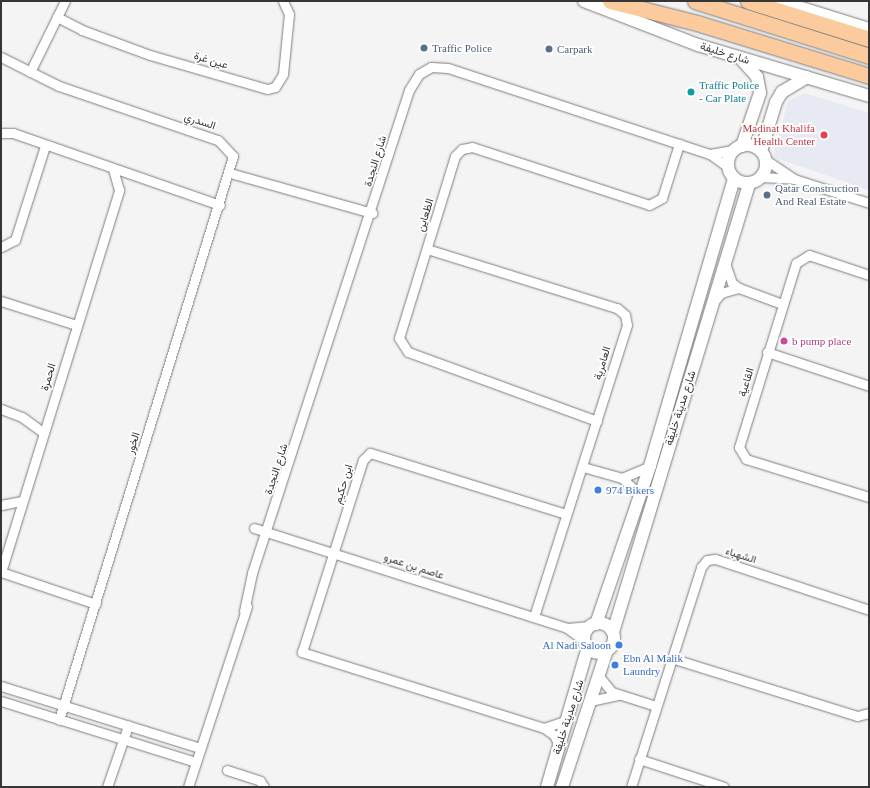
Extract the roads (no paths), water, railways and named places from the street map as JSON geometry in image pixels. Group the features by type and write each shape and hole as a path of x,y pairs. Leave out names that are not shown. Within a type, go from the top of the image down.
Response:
{"main road":[{"name":"شارع خليفة","path":"610,1 698,23 869,76"},
{"path":"695,1 869,56"},
{"path":"748,1 869,39"}],"street":[{"path":"30,72 65,1"},
{"name":"عين غرة","path":"57,16 82,30 150,55 267,89 275,87 283,74 289,14 283,1"},
{"name":"شارع خليفة","path":"584,1 740,58 869,96"},
{"path":"779,1 869,29"},
{"name":"السدري","path":"1,57 30,72 94,99 218,140 233,156 230,173"},
{"path":"740,58 757,77 760,93 728,167 734,178 748,183 761,177 794,179 869,203"},
{"name":"شارع النجدة","path":"188,787 244,611 247,591 263,549 372,214 409,90 419,74 431,68 448,68 710,154 728,167"},
{"path":"761,177 763,155 776,102 782,92 807,77"},
{"path":"1,133 13,133 45,146 220,204"},
{"name":"الظعاين","path":"597,421 402,347 399,338 455,156 462,149 472,147 649,205 662,198 679,144"},
{"path":"1,247 15,240 45,146"},
{"path":"737,148 763,155 794,179"},
{"name":"شارع النجدة","path":"710,154 737,148"},
{"path":"113,169 119,190"},
{"path":"230,173 372,214"},
{"name":"الخور","path":"60,720 230,173"},
{"name":"الحمرة","path":"1,572 21,501 119,190 134,176"},
{"name":"شارع مدينة خليفة","path":"593,625 650,466 734,178"},
{"name":"شارع مدينة خليفة","path":"613,632 726,266 748,183"},
{"name":"العامرية","path":"427,249 617,308 625,315 627,325 534,616"},
{"name":"القاعية","path":"869,274 809,255 801,257 782,304 767,352 740,454 746,459 869,497"},
{"path":"726,266 729,279 739,288 782,304"},
{"path":"715,300 725,291 739,288"},
{"path":"1,301 76,325"},
{"path":"767,352 869,386"},
{"path":"1,409 22,417 43,432"},
{"name":"ابن حكيم","path":"544,728 302,652 363,460 370,453 566,514"},
{"path":"583,466 622,478 640,495"},
{"path":"622,478 650,466"},
{"path":"1,505 21,501"},
{"name":"عاصم بن عمرو","path":"254,528 534,616 567,628 586,644"},
{"name":"الشهباء","path":"631,787 701,567 707,560 715,560 869,610"},
{"path":"1,572 96,604"},
{"path":"593,625 606,625 613,632 614,640 607,650 597,652 586,644 593,625"},
{"name":"عاصم بن عمرو","path":"567,628 593,625"},
{"name":"شارع مدينة خليفة","path":"547,787 567,720 586,644"},
{"name":"شارع مدينة خليفة","path":"562,787 607,650"},
{"path":"671,658 857,716 869,714"},
{"path":"598,675 606,687 618,695 656,706"},
{"path":"1,686 200,748"},
{"path":"590,700 618,695"},
{"path":"1,701 196,762"},
{"path":"544,728 567,720"},
{"path":"107,787 128,726"},
{"path":"544,728 554,735 559,746"},
{"path":"640,759 724,787"},
{"path":"228,770 260,781 264,787"}],"place":[{"name":"Traffic Police","path":"424,48"},
{"name":"Carpark","path":"549,49"},
{"name":"Traffic Police - Car Plate","path":"691,92"},
{"name":"Madinat Khalifa Health Center","path":"824,135"},
{"name":"Qatar Construction And Real Estate","path":"767,195"},
{"name":"b pump place","path":"784,341"},
{"name":"974 Bikers","path":"598,490"},
{"name":"Al Nadi Saloon","path":"619,645"},
{"name":"Ebn Al Malik Laundry","path":"615,665"}]}
